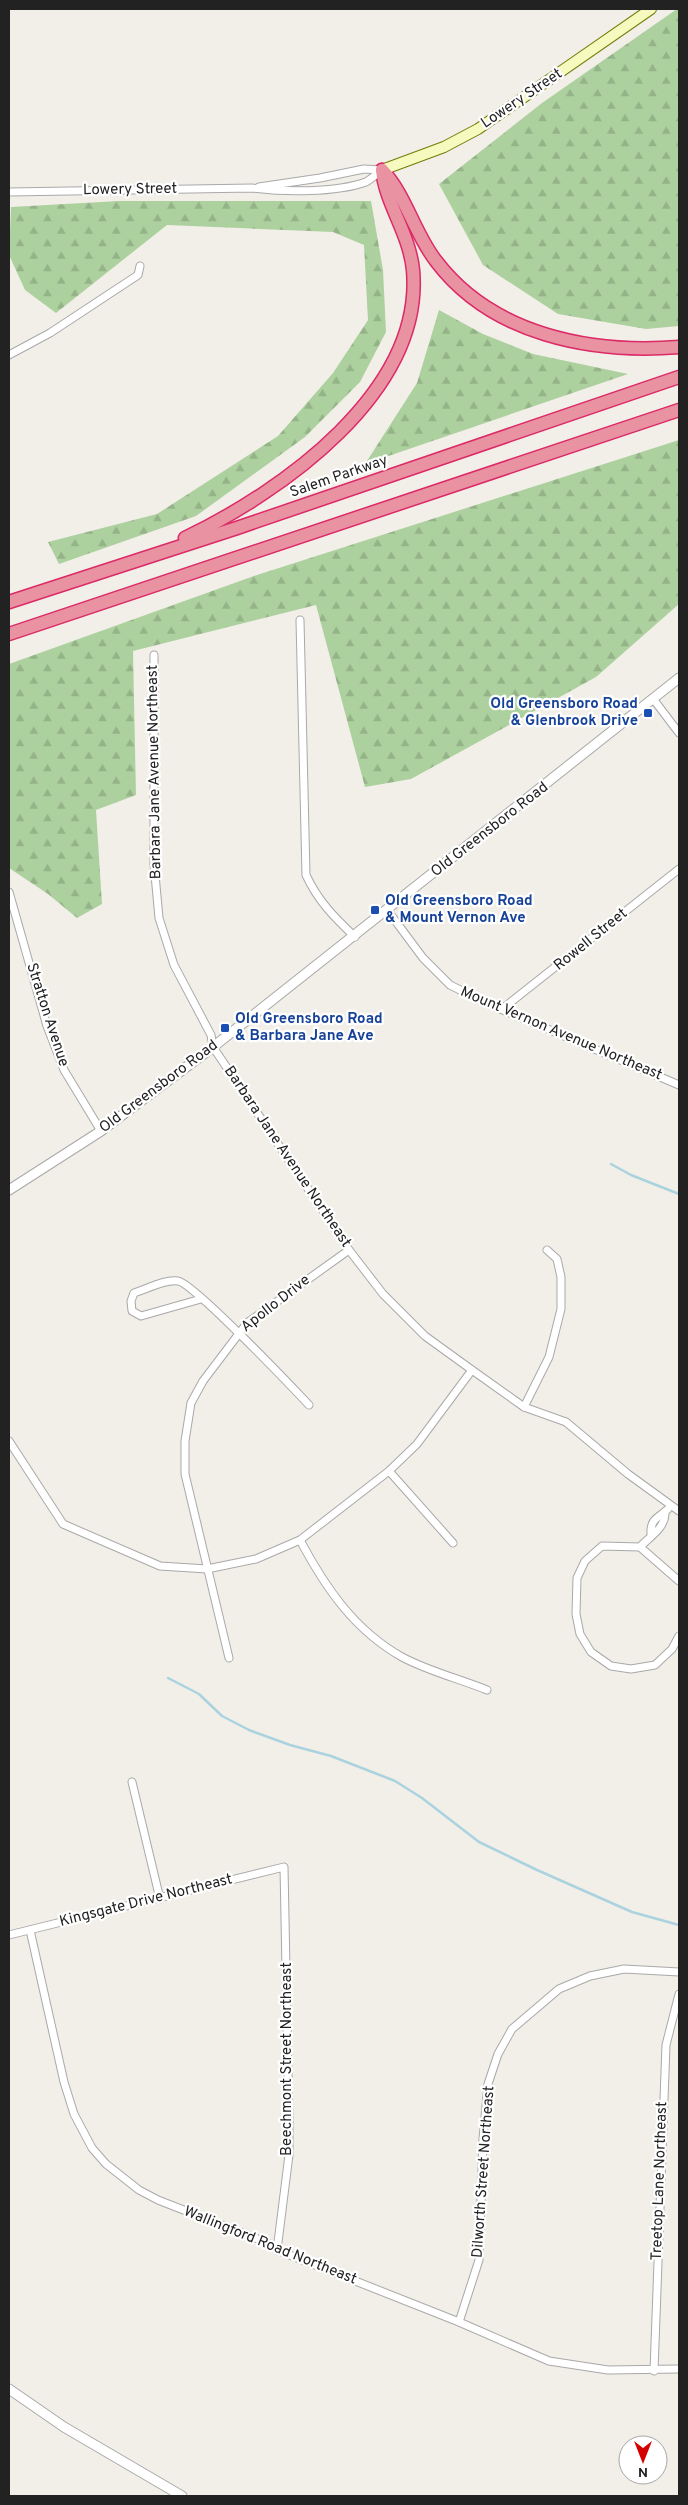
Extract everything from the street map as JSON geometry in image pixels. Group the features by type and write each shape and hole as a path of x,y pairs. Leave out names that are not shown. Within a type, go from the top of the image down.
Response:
{"highway":[{"path":"382,170 393,181 416,230 436,261 459,286 499,315 542,334 574,343 628,349 679,347"},
{"path":"147,556 215,523 280,482 334,436 363,405 385,376 406,330 414,285 408,242 384,185 382,170"},
{"name":"Salem Parkway","path":"9,602 237,528 679,377"},
{"path":"9,634 679,410"}],"main road":[{"name":"Lowery Street","path":"382,170 424,155 478,129 651,9"}],"street":[{"name":"Lowery Street","path":"9,192 252,188 320,178 364,169 382,170"},
{"name":"Lowery Street","path":"252,188 276,191 322,189 367,181 382,170"},
{"path":"9,354 50,333 138,275 140,266"},
{"path":"300,620 306,875 314,893 329,913 355,936"},
{"name":"Barbara Jane Avenue Northeast","path":"154,655 154,864 159,918 174,965 211,1035 213,1047 349,1250 383,1294 418,1329 524,1407 566,1422 628,1474 679,1511"},
{"name":"Old Greensboro Road","path":"9,1190 101,1131 213,1047 388,911 654,700 679,678"},
{"path":"654,700 679,732"},
{"name":"Rowell Street","path":"502,1009 679,869"},
{"name":"Stratton Avenue","path":"9,892 47,1026 64,1070 101,1131"},
{"name":"Mount Vernon Avenue Northeast","path":"388,911 440,977 468,996 679,1085"},
{"name":"Apollo Drive","path":"229,1658 185,1474 184,1458 187,1420 196,1391 247,1323 349,1250"},
{"path":"524,1407 549,1357 561,1309 561,1277 557,1259 547,1250"},
{"path":"201,1299 141,1316 132,1311 131,1301 134,1293 172,1281 181,1281 201,1299 238,1333 309,1405"},
{"path":"9,1441 63,1524 160,1566 207,1569 256,1559 300,1540 389,1471 417,1444 472,1370"},
{"path":"389,1471 453,1543"},
{"path":"640,1548 651,1534 657,1531 665,1518 665,1512 671,1505"},
{"path":"300,1540 316,1571 342,1607 372,1638 403,1658 487,1690"},
{"path":"679,1581 640,1548 602,1546 585,1560 578,1578 576,1614 580,1634 591,1652 611,1666 631,1669 655,1666 672,1649 679,1636"},
{"path":"132,1782 160,1899"},
{"name":"Kingsgate Drive Northeast","path":"9,1935 284,1867"},
{"name":"Beechmont Street Northeast","path":"277,2250 289,2154 284,1867"},
{"name":"Wallingford Road Northeast","path":"30,1930 64,2082 74,2114 92,2148 122,2178 139,2190 166,2203 268,2243 277,2250 459,2322 549,2361 608,2370 654,2371 679,2369"},
{"name":"Dilworth Street Northeast","path":"459,2322 479,2260 483,2139 488,2084 498,2054 512,2029 558,1989 590,1976 624,1969 679,1972"},
{"name":"Treetop Lane Northeast","path":"654,2371 666,2045 679,1994"},
{"path":"9,2389 64,2427 182,2496"}],"green space":[{"path":"679,9 679,326 646,329 558,314 483,265 439,184 542,103"},
{"path":"119,201 371,201 383,270 386,332 360,382 305,437 196,516 59,564 48,542 157,514 278,436 333,373 368,320 364,245 333,232 167,225 56,313 25,290 9,255 11,207"},
{"path":"439,310 483,334 533,354 628,374 365,464 417,383"},
{"path":"679,440 679,604 596,677 411,779 365,787 316,605 133,651 136,795 96,810 102,904 77,918 48,894 9,868 9,664 257,575"}],"waterway":[{"path":"611,1164 631,1175 679,1194"},
{"path":"168,1678 199,1694 222,1716 249,1730 290,1745 331,1756 395,1781 422,1798 479,1842 632,1912 679,1925"}],"place":[{"name":"Old Greensboro Road & Glenbrook Drive","path":"648,713"},
{"name":"Old Greensboro Road & Mount Vernon Ave","path":"375,910"},
{"name":"Old Greensboro Road & Barbara Jane Ave","path":"225,1028"}]}
